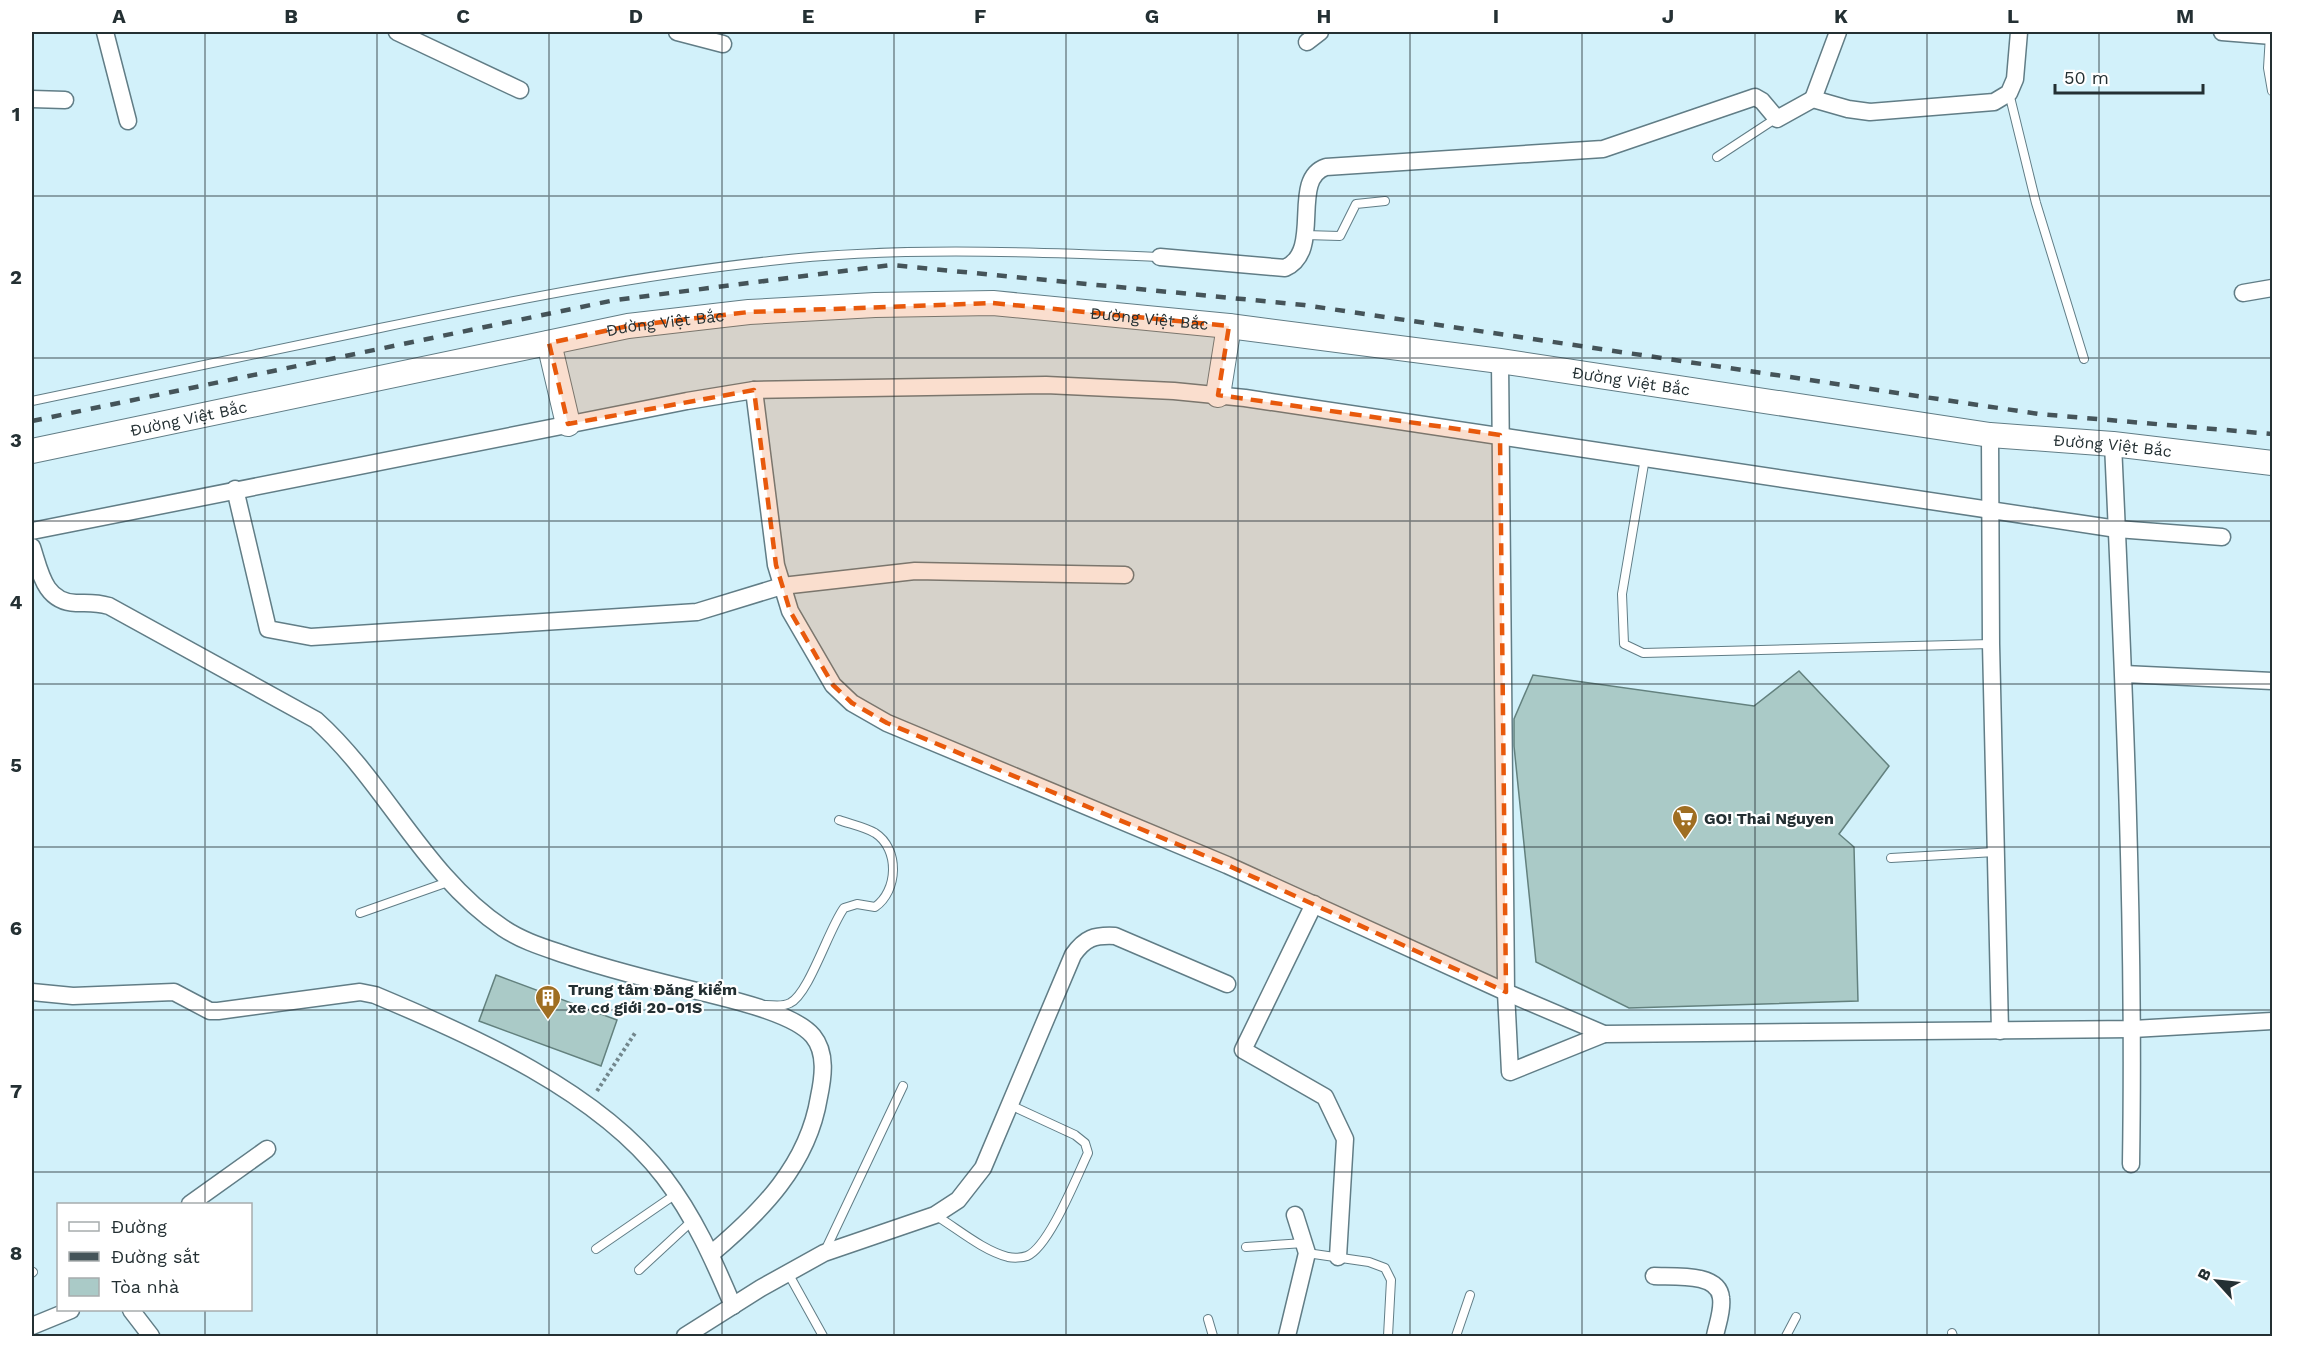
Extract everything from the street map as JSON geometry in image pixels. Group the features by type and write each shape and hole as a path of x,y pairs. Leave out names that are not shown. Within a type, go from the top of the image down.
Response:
{"main road":[{"name":"Đường Việt Bắc","path":"32,451 627,326 738,313 874,305 993,303 1229,326 1500,361 1990,435 2113,444 2272,463"},
{"path":"1218,395 1229,326"},
{"path":"549,343 568,424"}],"street":[{"path":"105,32 128,121"},
{"path":"397,32 520,90"},
{"path":"677,32 723,44"},
{"path":"1307,42 1320,32"},
{"path":"1160,257 1285,268 1299,258 1305,235 1312,180 1320,170 1326,167 1603,149 1755,97 1762,101 1775,118 1784,118 1813,99 1838,32"},
{"path":"1813,99 1848,109 1870,112 1994,102 2009,93 2015,79 2019,32"},
{"path":"2222,32 2271,35"},
{"path":"32,99 65,100"},
{"path":"2243,293 2272,288"},
{"path":"1500,361 1506,992 1510,1072 1604,1034 2133,1029 2272,1021"},
{"path":"32,531 235,489 754,390 1046,385 1218,395 1990,508 2117,529 2222,537"},
{"path":"754,390 776,565 782,586 790,611 833,685 852,703 887,723 1227,865 1604,1034"},
{"path":"1990,435 1991,644 2000,1031"},
{"path":"2113,444 2124,674 2133,1029 2131,1164"},
{"path":"235,489 268,628 311,637 697,612 782,586 915,571 1125,575"},
{"path":"32,547 45,588 62,601 96,602 109,606 316,720 364,771 448,882 501,927 523,940 616,971 748,1004 789,1021 813,1036 822,1055 822,1080 817,1112 789,1171 756,1216 711,1254"},
{"path":"2124,674 2272,681"},
{"path":"1314,904 1243,1050 1325,1097 1345,1139 1338,1257"},
{"path":"686,1336 824,1253 935,1215 958,1200 970,1188 983,1168 1073,955 1082,942 1096,935 1115,936 1227,984"},
{"path":"32,992 73,996 174,992 210,1011 360,992 375,995 459,1030 530,1068 626,1137 663,1175 693,1220 711,1254 733,1306"},
{"path":"191,1203 267,1149"},
{"path":"1287,1336 1306,1248 1294,1215"},
{"path":"1654,1276 1708,1280 1717,1287 1721,1298 1715,1336"},
{"path":"32,1326 69,1311"},
{"path":"132,1311 151,1336"}],"lane":[{"path":"2271,35 2268,68 2272,92"},
{"path":"2009,93 2036,203 2084,358"},
{"path":"1717,157 1775,118"},
{"path":"1305,235 1340,236 1356,204 1385,201"},
{"path":"32,401 573,288 773,260 894,251 1023,252 1160,257"},
{"path":"1645,458 1622,594 1624,644 1643,653 1991,644"},
{"path":"748,1004 784,1005 792,1002 806,982 844,908 857,904 874,907 884,900 891,883 893,859 885,844 876,834 839,820"},
{"path":"1892,858 1995,852"},
{"path":"360,913 448,882"},
{"path":"824,1253 903,1086"},
{"path":"935,1215 996,1253 1011,1257 1026,1257 1036,1249 1051,1230 1088,1153 1085,1143 1075,1135 1010,1106"},
{"path":"596,1249 676,1194"},
{"path":"639,1270 693,1220"},
{"path":"1246,1247 1306,1248 1379,1265 1390,1273 1388,1336"},
{"path":"788,1273 822,1336"},
{"path":"1456,1336 1470,1295"},
{"path":"1786,1336 1796,1317"},
{"path":"1208,1319 1213,1336"}],"path":[{"path":"587,1107 635,1033"}],"highlighted area":[{"path":"993,303 1229,326 1218,395 1500,435 1506,992 1227,865 887,723 852,703 833,685 790,611 776,565 754,390 568,424 549,343 628,326 749,312"}],"building":[{"name":"GO! Thai Nguyen","path":"1799,671 1889,766 1839,834 1854,847 1858,1001 1629,1008 1536,962 1514,746 1514,719 1533,675 1754,706"},
{"name":"Trung tâm Đăng kiểm xe cơ giới 20-01S","path":"496,975 617,1020 601,1066 479,1021"}],"railway":[{"path":"32,421 615,300 891,265 1304,305 2039,414 2272,434"}],"place":[{"name":"GO! Thai Nguyen","path":"1685,841"},
{"name":"Trung tâm Đăng kiểm xe cơ giới 20-01S","path":"548,1021"}]}
